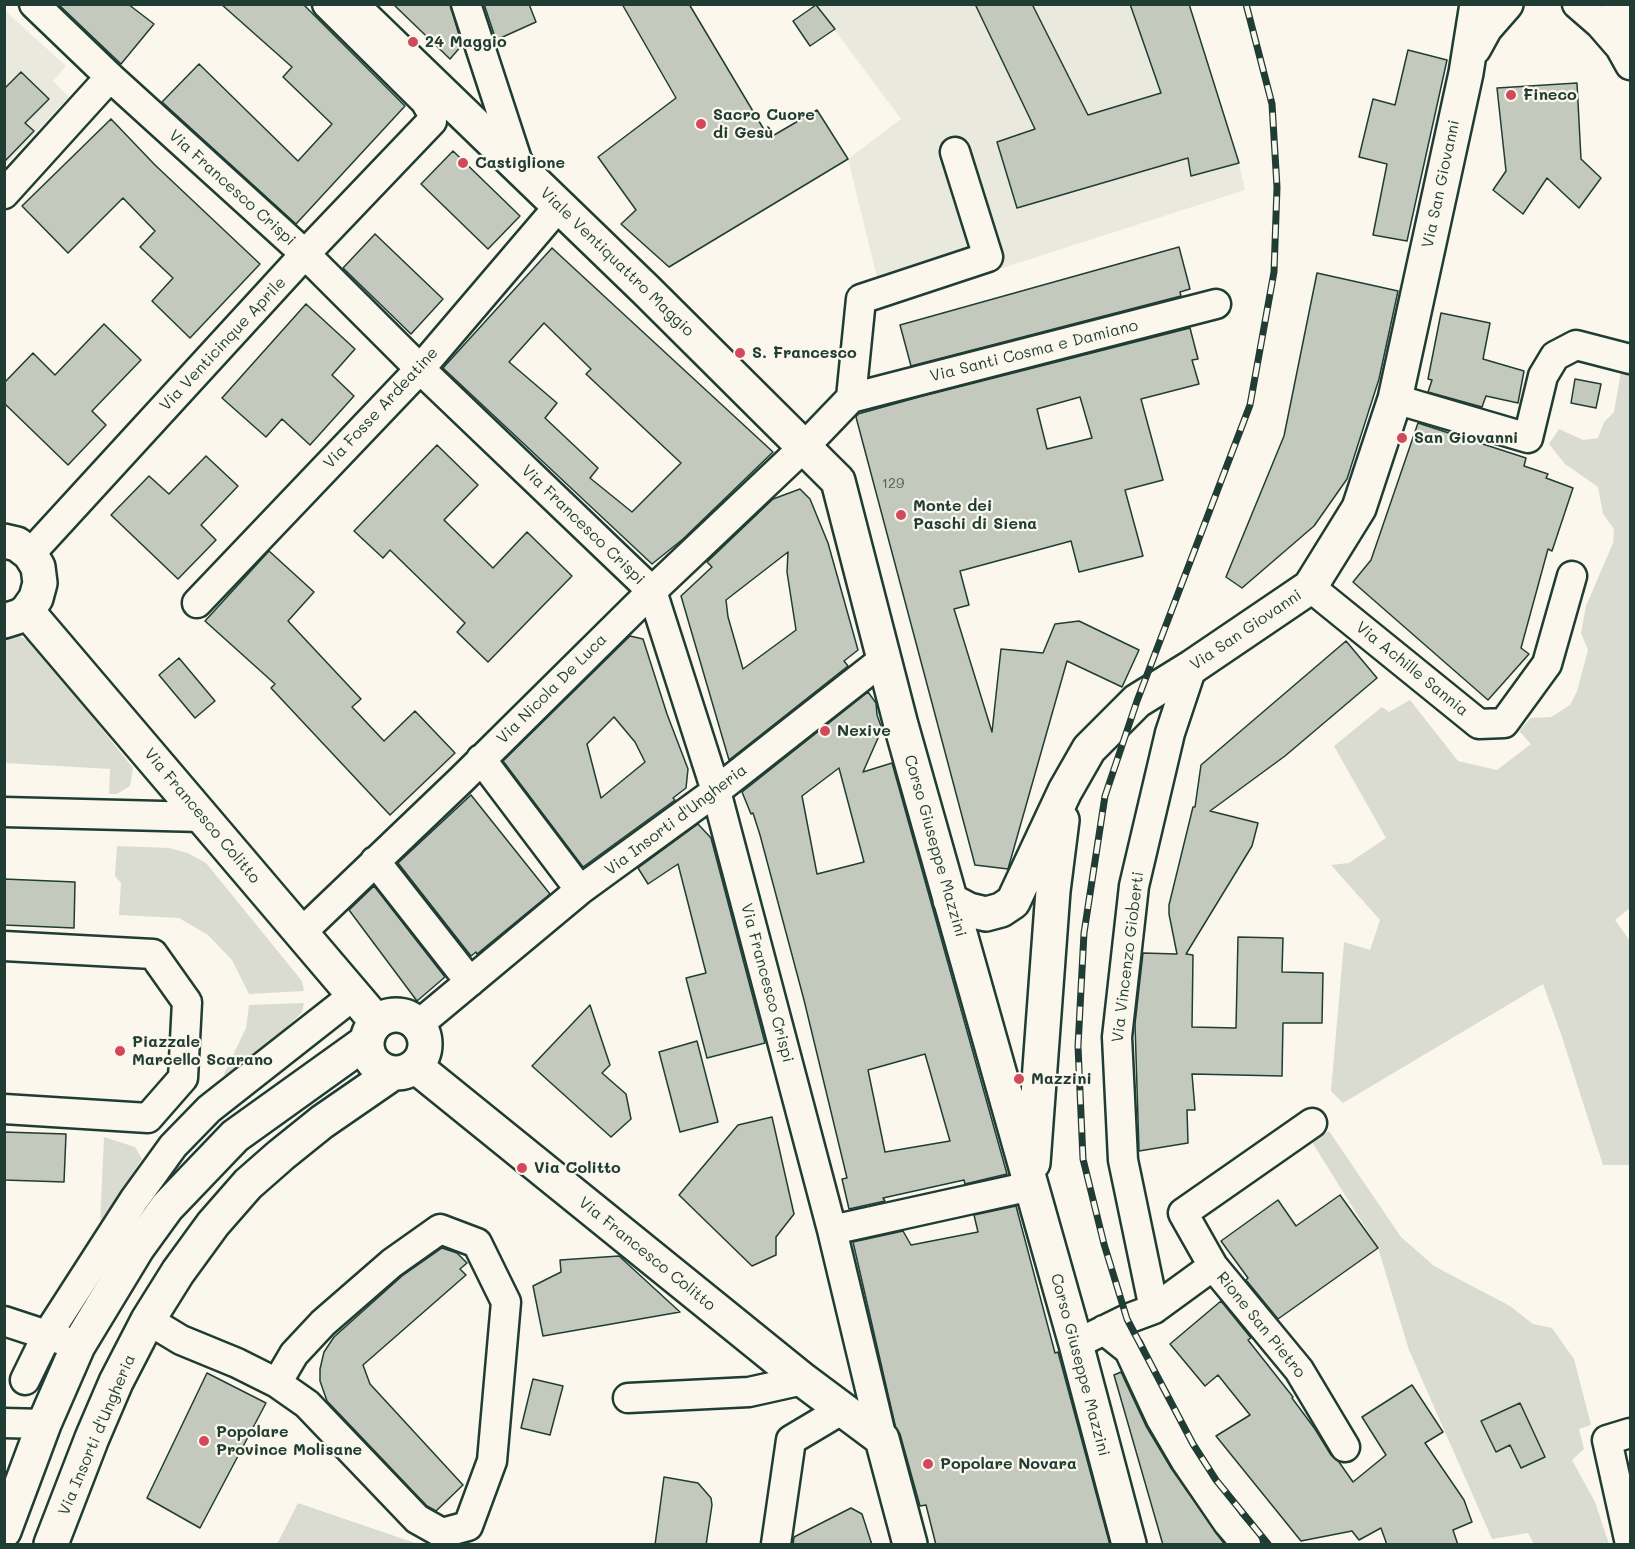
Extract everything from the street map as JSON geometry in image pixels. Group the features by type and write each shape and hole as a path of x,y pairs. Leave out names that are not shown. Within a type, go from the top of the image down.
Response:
{"main road":[{"name":"Viale Ventiquattro Maggio","path":"350,4 519,166 804,447"},
{"name":"Via San Giovanni","path":"950,900 969,910 986,914 1000,910 1013,902 1065,791 1089,749 1137,701 1192,667 1310,587 1359,508 1395,399 1466,73 1477,4"},
{"name":"Via San Giovanni","path":"1466,73 1473,49 1485,28 1506,4"},
{"name":"Corso Giuseppe Mazzini","path":"804,447 838,481 884,659 1031,1186 1090,1337 1129,1545"},
{"path":"14,543 38,567 40,583 36,598 16,616"},
{"name":"Via Francesco Colitto","path":"16,616 202,817 354,995 371,1032"},
{"name":"Corso Giuseppe Mazzini","path":"1031,1186 1053,891 1065,791"},
{"path":"4,1531 44,1424 78,1346 161,1215 197,1173 235,1136 390,1015 412,1019 418,1025 425,1044 424,1054 404,1070 384,1071 372,1062 371,1032"},
{"name":"Via Francesco Colitto","path":"404,1070 882,1439"},
{"name":"Via Insorti d'Ungheria","path":"51,1545 116,1382 148,1320 178,1272 213,1224 248,1184 322,1122 404,1070"},
{"name":"Via Francesco Crispi","path":"882,1439 910,1545"}],"street":[{"name":"Via Francesco Crispi","path":"34,4 110,77 305,254 420,369 652,591 716,791 832,1230 882,1439"},
{"path":"327,4 425,101 432,113 432,121 418,137"},
{"path":"466,4 519,166"},
{"path":"1577,4 1600,24 1620,47 1630,65"},
{"path":"1616,4 1630,36"},
{"path":"4,194 110,77"},
{"path":"418,137 443,119 453,121 502,161 519,166"},
{"name":"Via Venticinque Aprile","path":"14,543 305,254 418,137"},
{"path":"851,398 861,299 988,257 955,152"},
{"name":"Via Fosse Ardeatine","path":"197,603 420,369 559,206"},
{"name":"Via Santi Cosma e Damiano","path":"851,398 1216,304"},
{"path":"1395,399 1528,438 1543,376 1555,356 1576,345 1630,359"},
{"name":"Via Nicola De Luca","path":"301,933 652,591 804,447 851,398"},
{"name":"Via Achille Sannia","path":"1310,587 1479,724 1504,723 1546,664 1572,576"},
{"name":"Via Insorti d'Ungheria","path":"418,1025 580,891 716,791 884,659"},
{"name":"Via Vincenzo Gioberti","path":"1154,1309 1123,1160 1117,1037 1134,886 1170,733 1192,667"},
{"path":"481,759 580,891"},
{"path":"4,812 202,817"},
{"path":"375,861 470,982"},
{"path":"4,946 153,954 187,1002 183,1078 148,1118"},
{"path":"59,1390 15,1376 47,1335 134,1200 173,1146 209,1109 354,995"},
{"path":"183,1078 235,1136"},
{"path":"4,1109 148,1118 197,1173"},
{"path":"1213,1266 1183,1213 1312,1123"},
{"path":"832,1230 1031,1186"},
{"path":"148,1320 181,1340 237,1363 277,1383 307,1404 417,1519 442,1533 468,1526 492,1461 506,1302 477,1243 440,1229 392,1263 323,1323 294,1354 277,1383"},
{"name":"Rione San Pietro","path":"1154,1309 1213,1266 1299,1370 1345,1447"},
{"path":"1090,1337 1154,1309"},
{"path":"4,1321 78,1346"},
{"path":"1090,1337 1129,1350 1156,1409 1185,1460 1246,1545"},
{"path":"628,1398 749,1392 803,1380"},
{"path":"776,1545 792,1440 843,1409"},
{"path":"4,1424 44,1424"},
{"path":"1630,1433 1607,1440 1630,1545"}],"shaded area":[{"path":"816,5 1189,5 1239,163 1245,190 884,306 848,159 901,119"},
{"path":"5,11 66,66 53,81 69,97 5,165"},
{"path":"1622,366 1630,370 1630,908 1615,920 1630,941 1630,1165 1603,1165 1543,984 1343,1103 1331,1091 1344,942 1370,950 1380,920 1331,865 1349,863 1386,838 1334,746 1382,707 1389,712 1410,700 1458,761 1497,770 1531,744 1519,731 1531,718 1551,717 1570,705 1577,691 1588,650 1581,633 1586,606 1613,543 1614,529 1603,514 1598,487 1565,464 1549,444 1559,429 1583,440 1598,438 1604,422 1614,412"},
{"path":"4,633 14,633 34,644 133,768 130,786 117,794 109,794 110,769 5,763"},
{"path":"117,846 169,848 188,853 206,863 302,981 304,991 249,994 232,960 208,935 179,918 119,915 121,883 115,876"},
{"path":"304,1003 302,1012 269,1045 227,1078 224,1074 246,1028 249,1005"},
{"path":"1329,1131 1401,1237 1434,1266 1510,1306 1533,1324 1552,1328 1574,1359 1591,1425 1579,1429 1584,1449 1572,1460 1595,1502 1609,1544 1534,1544 1528,1533 1492,1539 1409,1350 1378,1248 1312,1142"},
{"path":"104,1137 135,1147 142,1159 100,1224"},
{"path":"298,1503 418,1544 277,1544"}],"building":[{"path":"58,4 128,4 154,24 121,64"},
{"path":"221,4 303,4 405,106 296,224 162,102 199,64 298,161 332,124 283,77 292,67"},
{"path":"393,4 450,4 462,45 450,59"},
{"path":"484,4 529,4 536,22 496,40"},
{"name":"Sacro Cuore di Gesù","path":"622,4 689,4 769,138 817,110 848,159 669,267 621,224 636,210 598,157 676,98"},
{"path":"975,4 1032,4 1088,115 1161,93 1130,4 1189,4 1239,163 1191,176 1188,158 1017,208 997,142 1035,129"},
{"path":"816,5 835,29 810,46 793,21"},
{"path":"1408,50 1447,60 1407,241 1373,235 1387,164 1359,157 1373,99 1395,105"},
{"path":"21,72 49,99 25,123 34,131 4,162 4,89"},
{"path":"1577,83 1581,159 1601,178 1579,208 1547,178 1523,214 1493,190 1506,171 1497,88"},
{"path":"111,119 155,165 260,264 190,338 152,301 173,278 140,247 155,231 123,198 68,253 22,206"},
{"path":"453,151 520,216 488,249 421,184"},
{"path":"375,234 443,299 411,334 343,268"},
{"path":"1179,247 1190,289 1180,292 1181,296 911,366 900,325"},
{"path":"552,248 773,452 683,539 652,564 443,368","holes":["544,323 591,369 586,374 681,463 632,512 590,478 598,468 545,418 557,403 509,362"]},
{"path":"1317,273 1398,291 1379,379 1347,479 1314,526 1242,588 1226,577 1284,436"},
{"path":"306,304 355,349 332,375 354,396 310,445 282,419 266,437 222,398"},
{"path":"1441,313 1490,323 1483,359 1524,371 1518,403 1486,396 1482,407 1428,392 1432,380 1428,379"},
{"path":"104,324 141,360 92,411 106,425 68,465 4,403 4,383 33,353 55,375"},
{"path":"1190,328 1198,359 1192,360 1199,384 1141,399 1163,480 1125,490 1143,556 1079,572 1071,541 960,571 969,605 954,609 992,732 1001,649 1043,653 1055,624 1079,621 1139,650 1122,687 1067,661 1008,869 975,865 856,417 858,414","holes":["1080,397 1092,438 1047,449 1037,409"]},
{"path":"1575,379 1601,384 1596,408 1571,403"},
{"path":"1418,423 1526,458 1524,466 1548,474 1546,478 1573,488 1552,551 1548,549 1521,648 1529,654 1488,700 1353,582 1371,560"},
{"path":"437,445 478,485 444,520 493,568 527,532 572,576 488,662 457,632 465,623 390,550 383,558 354,531"},
{"path":"206,456 238,486 201,525 216,540 178,579 111,515 149,476 169,494"},
{"path":"800,489 810,499 828,543 858,650 844,661 848,666 729,760 681,596 712,567 707,562 773,499","holes":["788,552 787,572 796,630 743,669 728,617 726,600"]},
{"path":"269,551 314,592 288,621 361,699 352,707 384,741 415,711 455,753 390,815 271,688 275,684 205,621"},
{"path":"630,636 643,639 667,714 688,769 686,788 673,798 675,800 583,867 503,761","holes":["614,717 635,742 645,762 601,798 587,744"]},
{"path":"1346,641 1377,678 1285,756 1210,811 1258,823 1252,846 1186,954 1193,955 1192,1027 1236,1028 1238,937 1283,938 1282,972 1323,973 1322,1023 1283,1023 1282,1076 1192,1074 1195,1110 1187,1110 1188,1143 1139,1151 1135,1024 1143,953 1177,954 1169,905 1193,807 1195,807 1201,765"},
{"path":"179,658 215,701 195,718 159,675"},
{"path":"868,692 876,703 882,729 863,772 892,763 1007,1174 965,1184 964,1180 883,1198 885,1201 849,1209 842,1179 847,1178 804,1000 760,835 753,813 751,814 742,792","holes":["839,768 864,862 817,874 802,796","925,1054 950,1141 885,1152 868,1070"]},
{"path":"471,795 550,894 477,954 476,952 471,956 398,863"},
{"path":"698,824 711,838 765,1043 707,1058 686,978 706,973 678,864 648,884 638,868"},
{"path":"4,879 75,882 74,928 4,925"},
{"path":"374,886 445,977 417,1001 349,910"},
{"path":"590,1005 610,1065 602,1073 626,1094 631,1119 611,1137 532,1066"},
{"path":"697,1041 718,1122 680,1132 659,1052"},
{"path":"772,1117 794,1214 776,1237 776,1255 752,1266 679,1195 738,1125"},
{"path":"4,1132 66,1134 64,1182 4,1180"},
{"path":"1340,1195 1378,1248 1278,1319 1246,1280 1248,1278 1221,1241 1278,1200 1296,1226"},
{"path":"1016,1206 1110,1545 936,1545 926,1505 920,1506 900,1434 896,1429 853,1242 903,1231 911,1245 978,1232 974,1215"},
{"path":"442,1248 457,1253 467,1263 460,1269 466,1275 363,1365 370,1384 463,1485 436,1511 427,1506 327,1401 320,1381 320,1369 324,1352 334,1337 402,1276"},
{"path":"619,1256 680,1312 543,1336 533,1286 561,1272 560,1260"},
{"path":"1221,1301 1251,1338 1248,1340 1293,1397 1331,1455 1353,1482 1386,1455 1362,1417 1412,1385 1443,1432 1425,1443 1464,1500 1472,1522 1453,1530 1458,1545 1387,1545 1381,1528 1359,1540 1352,1531 1301,1541 1216,1436 1250,1415 1218,1375 1205,1386 1170,1344"},
{"path":"1121,1372 1146,1426 1171,1468 1225,1545 1163,1545 1114,1375"},
{"path":"207,1373 266,1403 200,1528 147,1498"},
{"path":"533,1379 563,1386 550,1435 521,1428"},
{"path":"1520,1403 1545,1457 1521,1468 1510,1445 1496,1452 1481,1421"},
{"path":"664,1477 698,1483 711,1498 706,1545 655,1545"},
{"path":"851,1508 862,1514 872,1545 793,1545 794,1537"}],"railway":[{"path":"1246,4 1272,104 1277,187 1274,272 1250,405 1137,701 1105,796 1084,933 1078,1046 1083,1159 1104,1244 1127,1319 1193,1444 1216,1480 1268,1544"}],"place":[{"name":"24 Maggio","path":"413,42"},
{"name":"Fineco","path":"1511,95"},
{"name":"Sacro Cuore di Gesù","path":"701,124"},
{"name":"Castiglione","path":"463,163"},
{"name":"S. Francesco","path":"740,353"},
{"name":"San Giovanni","path":"1402,438"},
{"name":"Monte dei Paschi di Siena","path":"901,515"},
{"name":"Nexive","path":"825,731"},
{"name":"Piazzale Marcello Scarano","path":"120,1051"},
{"name":"Mazzini","path":"1019,1079"},
{"name":"Via Colitto","path":"522,1168"},
{"name":"Popolare Province Molisane","path":"204,1441"},
{"name":"Popolare Novara","path":"928,1464"}]}
